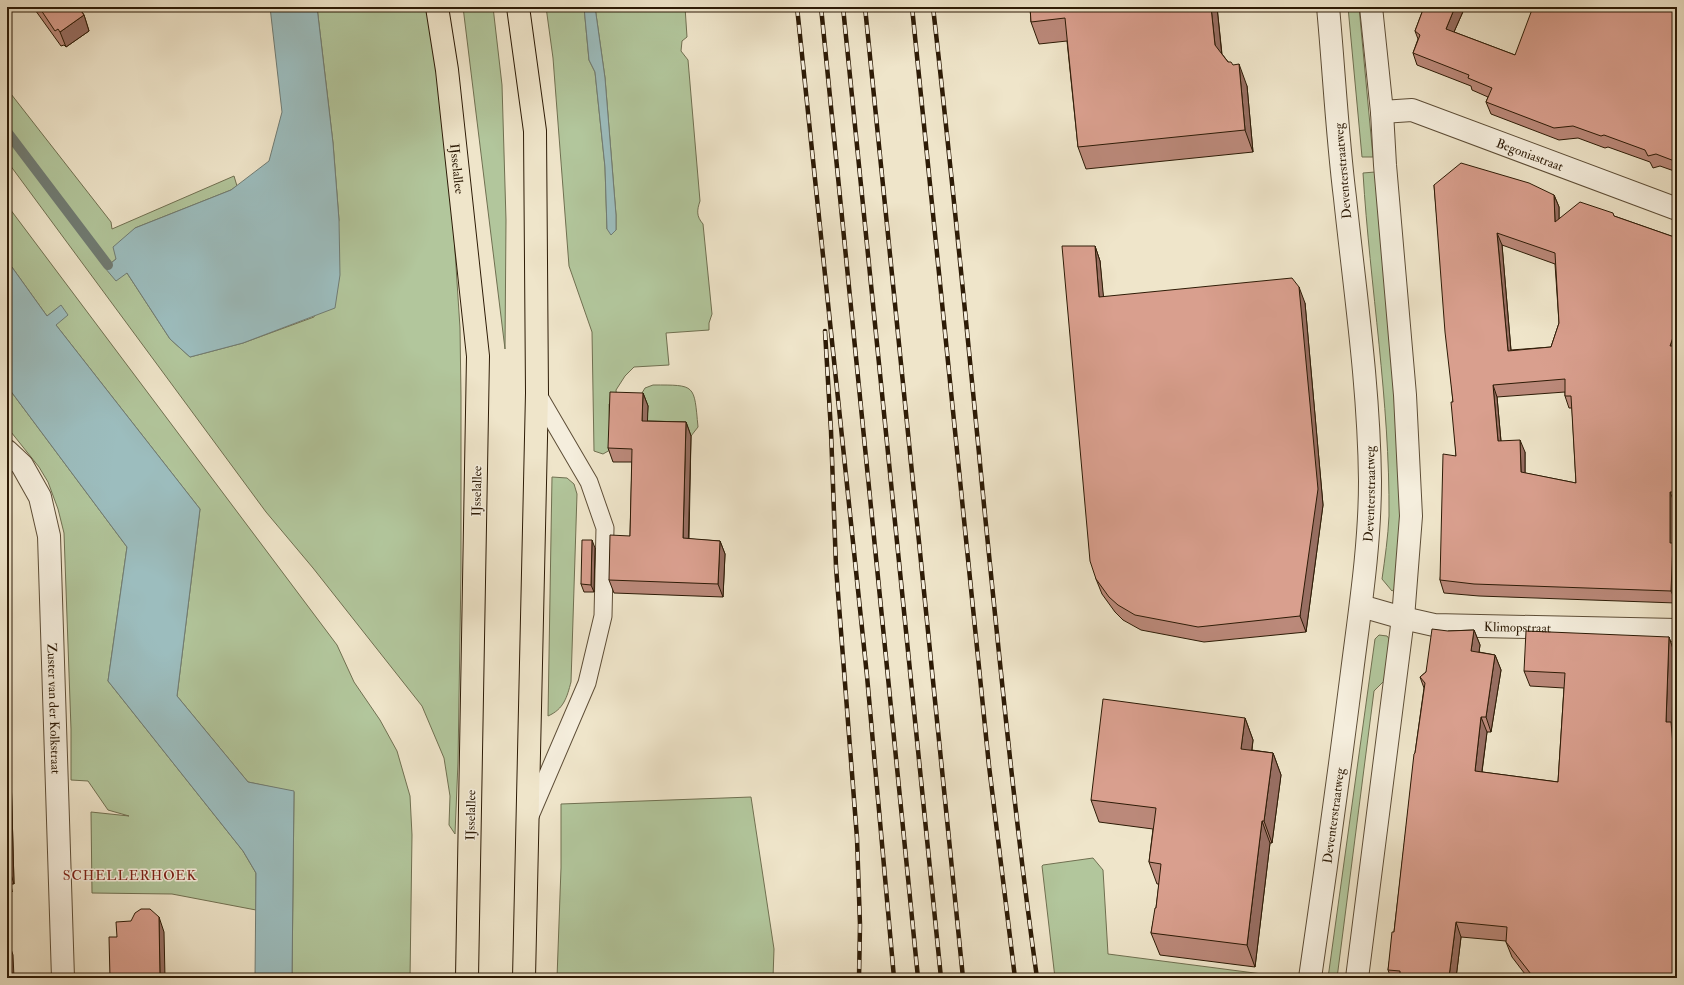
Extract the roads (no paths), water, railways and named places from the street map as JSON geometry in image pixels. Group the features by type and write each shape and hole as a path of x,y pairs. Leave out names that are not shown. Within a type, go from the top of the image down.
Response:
{"main road":[{"name":"IJsselallee","path":"437,7 447,70 478,356 467,978"},
{"path":"518,7 535,131 537,393 524,978"}],"street":[{"name":"Deventerstraatweg","path":"1310,978 1361,606 1368,530 1370,482 1368,428 1362,348 1341,168 1328,7"},
{"path":"1357,978 1402,618 1411,516 1405,395 1372,7"},
{"name":"Begoniastraat","path":"1382,112 1412,110 1677,208"},
{"name":"Zuster van der Kolkstraat","path":"7,451 22,465 40,497 49,536 63,978"},
{"name":"Klimopstraat","path":"1361,606 1402,618 1434,625 1677,630"}],"lane":[{"path":"527,822 587,683 603,616 605,528 589,482 537,393"}],"water":[{"path":"270,7 317,7 333,143 339,220 340,275 335,308 243,343 190,357 170,339 127,273 116,281 105,268 116,259 113,247 135,228 231,190 269,161 282,112"},
{"path":"584,7 595,7 605,78 616,215 616,230 611,235 607,229 605,167 595,72 589,60"},
{"path":"9,263 47,316 61,305 68,315 56,325 200,509 177,696 248,782 294,791 292,978 255,978 256,873 243,851 108,681 127,547 7,386 7,264"}],"waterway":[{"path":"8,133 108,265"}],"railway":[{"path":"797,7 867,676 894,978"},
{"path":"821,7 918,978"},
{"path":"843,7 941,978"},
{"path":"865,7 963,978"},
{"path":"912,7 989,766 1015,978"},
{"path":"933,7 1008,742 1037,978"},
{"path":"825,331 831,431 836,567 857,838 860,925 859,978"}],"district":[{"name":"SCHELLERHOEK","path":"130,875"}]}
